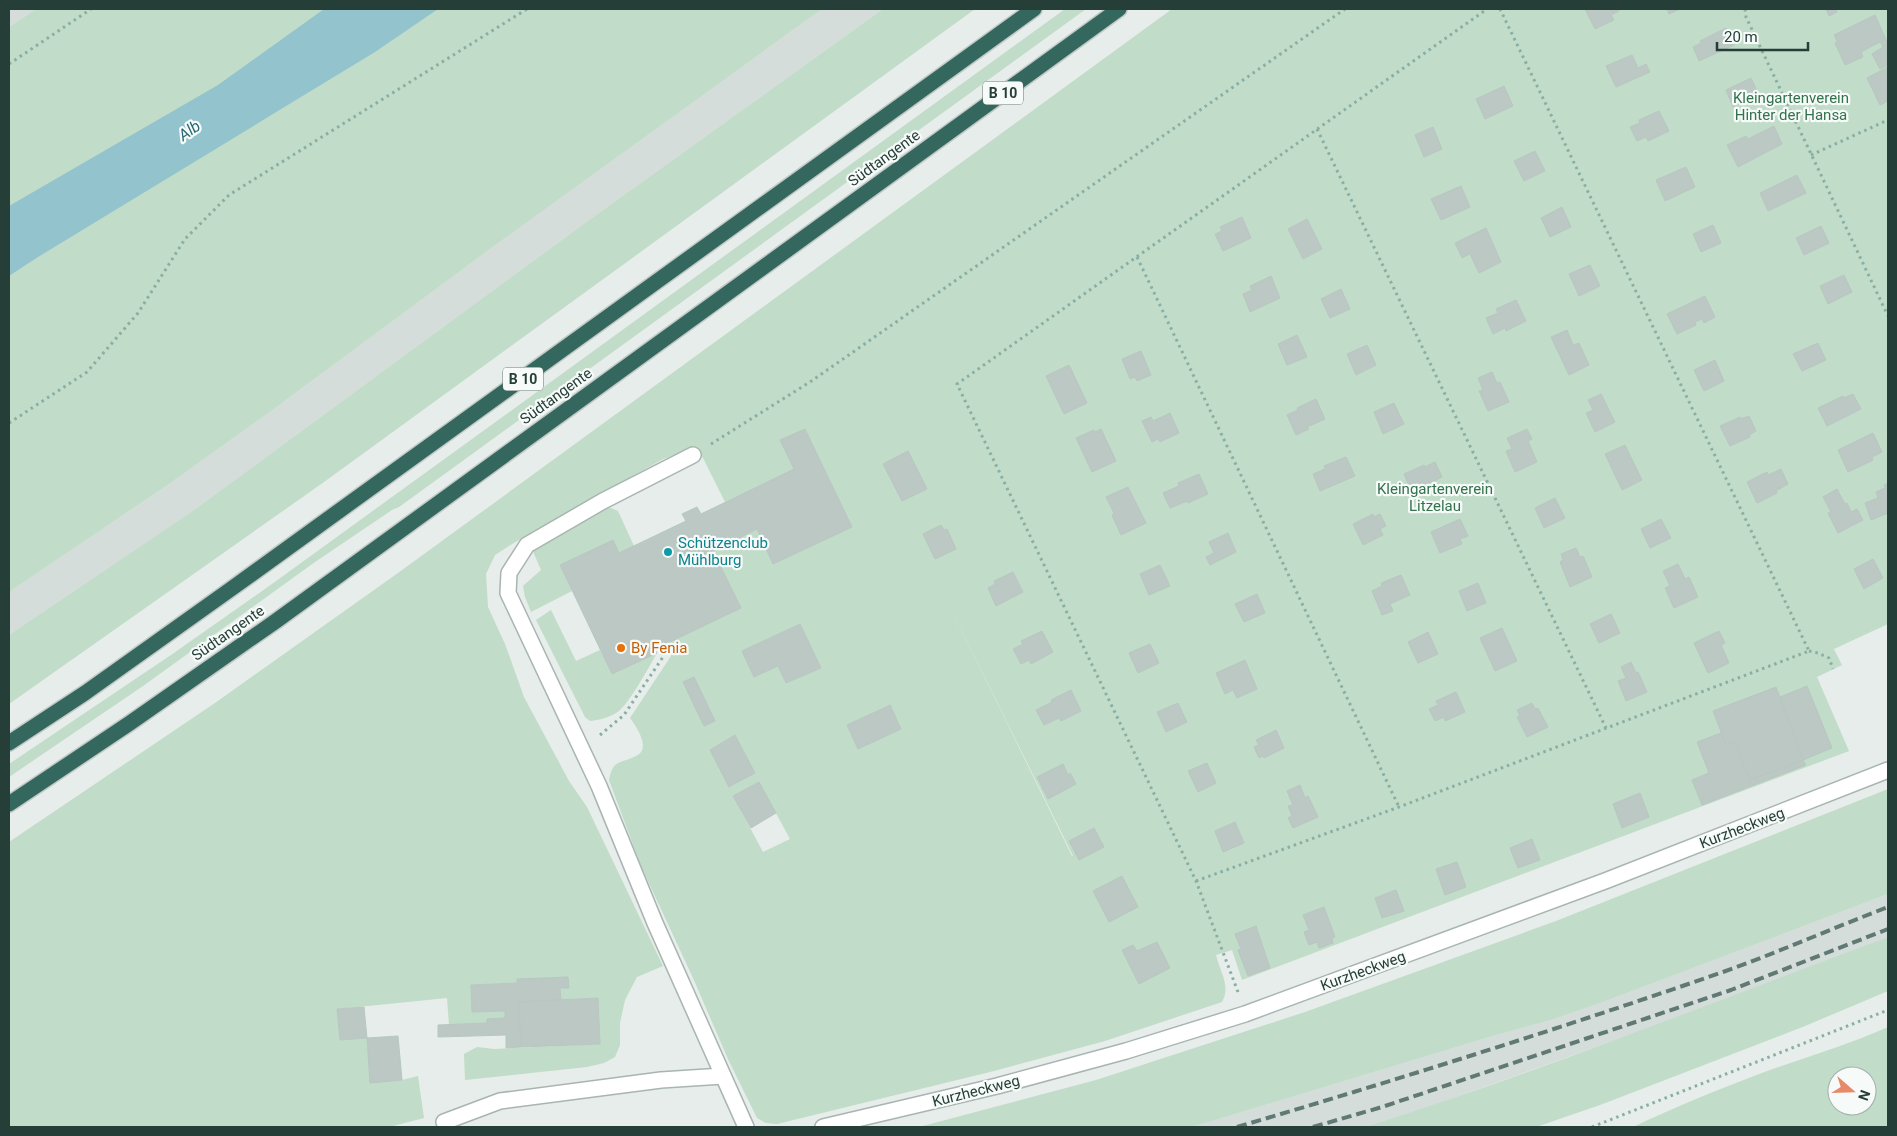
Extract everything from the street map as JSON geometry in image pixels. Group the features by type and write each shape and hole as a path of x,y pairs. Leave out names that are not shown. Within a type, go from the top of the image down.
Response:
{"highway":[{"name":"B 10","path":"9,743 85,693 248,578 1034,9"},
{"name":"Südtangente","path":"9,804 130,723 284,615 1119,9"}],"street":[{"path":"693,455 603,501 527,545 508,573 508,593 598,786 654,923 746,1127"},
{"name":"Kurzheckweg","path":"823,1127 997,1086 1126,1051 1245,1014 1605,881 1888,770"},
{"path":"444,1122 500,1101 661,1080 723,1076"}],"path":[{"path":"9,64 91,9"},
{"path":"9,423 87,372 138,313 185,239 230,195 527,9"},
{"path":"693,455 810,382 1345,9"},
{"path":"1245,1014 1196,881 957,384 1487,9"},
{"path":"1500,9 1809,651"},
{"path":"1745,9 1746,17 1888,316"},
{"path":"1811,155 1888,120"},
{"path":"1316,129 1606,728"},
{"path":"1136,257 1399,807"},
{"path":"581,751 624,715 663,657 660,647"},
{"path":"1196,881 1399,807 1809,651 1829,658 1833,669"},
{"path":"1592,1127 1888,1010"}],"shaded area":[{"path":"9,9 36,9 9,27"},
{"path":"822,9 883,9 585,223 194,510 9,635 9,592 169,484 267,414 494,246"},
{"path":"1888,894 1888,937 1700,1010 1431,1106 1365,1127 1192,1127 1551,1020"}],"green space":[{"path":"36,9 822,9 494,246 267,414 169,484 9,592 9,27"},
{"path":"883,9 975,9 324,482 9,704 9,635 194,510 585,223"},
{"path":"1065,9 1086,9 399,507 315,562 143,686 9,777 9,764 171,655 272,584"},
{"path":"1172,9 1888,9 1888,624 1834,649 1842,665 1817,677 1849,751 1242,980 1232,950 1216,955 1225,985 1222,1002 1105,1041 994,1071 777,1124 766,1123 757,1118 728,1059 641,866 609,780 615,765 641,753 643,743 636,726 630,718 671,656 667,643 740,608 713,551 757,529 773,564 852,527 805,429 780,440 794,469 725,502 703,458 695,448 663,459 512,544 495,555 486,574 488,607 505,644 524,697 569,781 587,807 663,966 637,977 625,1000 620,1023 620,1045 615,1057 604,1063 587,1067 465,1080 464,1054 477,1047 494,1049 600,1044 598,998 561,1000 560,988 568,988 517,983 471,985 472,1012 505,1011 505,1018 488,1019 487,1023 449,1025 447,998 338,1009 340,1040 367,1038 370,1082 402,1080 418,1076 424,1118 389,1127 9,1127 9,842 215,703 398,573","holes":["936,578 1073,856 1072,856","800,624 821,668 786,683 778,666 754,677 743,651","889,705 901,729 858,749 847,725","735,735 755,773 730,787 710,750","759,782 790,839 763,852 733,796"]},
{"path":"604,508 618,511 634,546 619,553 613,540 560,565 572,591 531,612 523,586 541,570 532,549"},
{"path":"551,610 576,661 600,650 612,674 657,653 634,691 620,710 613,715 594,721 590,721 585,717 536,620"},
{"path":"1888,789 1888,894 1603,1002 1551,1020 1192,1127 919,1127 1096,1080 1305,1012 1556,921"},
{"path":"1888,937 1888,991 1805,1026 1600,1105 1536,1127 1365,1127 1497,1083"},
{"path":"1888,1027 1888,1127 1633,1127 1735,1083"}],"water":[{"name":"Alb","path":"324,9 438,9 375,52 9,276 9,206 218,85"}],"building":[{"path":"1585,9 1618,9 1619,11 1611,15 1614,20 1595,29"},
{"path":"1667,9 1680,9 1669,14"},
{"path":"1826,9 1836,9 1837,12 1829,16"},
{"path":"1875,15 1888,44 1883,47 1880,42 1861,52 1863,57 1845,65 1835,43 1837,41 1834,35"},
{"path":"1726,28 1734,45 1699,61 1693,47 1701,43 1700,41"},
{"path":"1888,44 1888,65 1880,69 1872,54"},
{"path":"1632,55 1638,68 1646,64 1650,72 1616,87 1606,66"},
{"path":"1888,67 1888,101 1880,105 1867,78"},
{"path":"1751,78 1759,95 1733,107 1726,90"},
{"path":"1504,86 1513,106 1485,119 1476,99"},
{"path":"1659,111 1669,131 1648,141 1646,137 1637,141 1630,127 1640,123 1639,120"},
{"path":"1774,126 1782,144 1738,167 1727,145 1746,136 1748,139"},
{"path":"1433,127 1442,149 1424,157 1415,135"},
{"path":"1535,151 1545,171 1524,181 1514,161"},
{"path":"1686,167 1695,187 1665,201 1656,180"},
{"path":"1797,175 1806,193 1768,211 1760,193"},
{"path":"1461,186 1470,207 1441,220 1431,199"},
{"path":"1562,207 1571,227 1550,237 1541,218"},
{"path":"1242,217 1251,238 1223,251 1215,234 1222,231 1220,227"},
{"path":"1307,219 1322,249 1303,259 1288,229"},
{"path":"1713,225 1721,243 1701,252 1693,234"},
{"path":"1821,226 1829,243 1804,255 1796,238"},
{"path":"1486,228 1501,262 1479,273 1470,254 1462,258 1455,243"},
{"path":"1590,265 1600,286 1579,296 1569,274"},
{"path":"1844,275 1852,292 1828,304 1820,286"},
{"path":"1271,276 1280,298 1250,312 1243,294 1252,290 1250,286"},
{"path":"1341,289 1350,309 1330,318 1321,299"},
{"path":"1705,296 1715,317 1704,323 1702,319 1695,322 1696,325 1677,334 1667,314"},
{"path":"1516,300 1526,321 1506,331 1505,328 1493,334 1486,318 1498,313 1496,309"},
{"path":"1567,330 1573,345 1579,343 1589,365 1569,375 1551,337"},
{"path":"1297,335 1307,357 1287,365 1278,344"},
{"path":"1818,343 1826,360 1802,371 1793,354"},
{"path":"1367,345 1376,365 1356,375 1347,354"},
{"path":"1141,351 1151,375 1137,381 1135,377 1130,379 1122,359"},
{"path":"1715,360 1724,381 1704,391 1694,370"},
{"path":"1069,365 1087,403 1064,414 1046,376"},
{"path":"1492,372 1497,383 1500,382 1509,402 1488,411 1479,391 1483,390 1478,378"},
{"path":"1601,394 1615,422 1595,432 1586,413 1593,410 1588,400"},
{"path":"1853,394 1861,409 1827,426 1818,408 1843,396 1844,398"},
{"path":"1316,399 1325,419 1307,427 1309,429 1296,435 1287,415"},
{"path":"1394,403 1404,424 1383,434 1374,412"},
{"path":"1170,413 1179,433 1160,442 1158,439 1152,442 1142,421 1151,417 1153,421"},
{"path":"1749,416 1756,431 1749,435 1750,437 1730,446 1720,426 1740,417 1741,419"},
{"name":"Schützenclub Mühlburg","path":"805,429 852,527 773,564 757,529 713,551 741,608 655,649 657,653 612,674 560,565 613,540 619,553 686,521 682,514 697,507 701,514 794,469 780,440"},
{"path":"1101,429 1116,461 1092,472 1076,438"},
{"path":"1527,429 1532,439 1528,441 1537,462 1515,472 1506,451 1512,449 1507,438"},
{"path":"1873,433 1882,452 1872,457 1873,460 1848,472 1838,450"},
{"path":"1625,445 1642,480 1622,490 1605,454"},
{"path":"908,451 927,489 902,501 883,464"},
{"path":"1346,457 1355,476 1320,491 1313,474 1325,469 1324,466"},
{"path":"1435,462 1442,477 1433,482 1434,485 1413,495 1404,474"},
{"path":"1781,469 1788,484 1776,491 1777,493 1757,503 1747,482 1767,472 1768,475"},
{"path":"1199,474 1208,494 1188,503 1187,501 1170,508 1163,493 1179,486 1178,483"},
{"path":"1888,483 1888,513 1871,520 1865,503 1878,498 1876,492 1885,488 1884,485"},
{"path":"1128,487 1146,523 1121,535 1112,515 1114,513 1106,497"},
{"path":"1837,489 1851,512 1857,509 1863,520 1838,533 1828,513 1831,512 1823,497"},
{"path":"1555,498 1565,518 1544,528 1535,508"},
{"path":"1373,514 1374,517 1380,514 1386,526 1380,529 1383,535 1363,545 1353,524"},
{"path":"1460,519 1468,536 1460,539 1462,544 1440,553 1431,532"},
{"path":"1661,519 1671,538 1650,548 1641,529"},
{"path":"941,525 944,530 947,529 956,549 935,559 923,534"},
{"path":"1228,533 1236,552 1210,565 1206,557 1214,553 1209,542"},
{"path":"1576,548 1580,557 1583,556 1592,577 1570,587 1560,562 1563,560 1561,554"},
{"path":"1873,559 1883,578 1864,589 1854,569"},
{"path":"1678,564 1685,579 1689,577 1698,597 1674,608 1665,588 1670,586 1663,571"},
{"path":"1160,565 1170,586 1149,595 1140,574"},
{"path":"1013,572 1023,592 996,606 988,588 995,584 994,581"},
{"path":"1401,575 1410,595 1390,604 1393,611 1382,615 1372,591 1382,586 1381,583"},
{"path":"1478,583 1486,603 1467,611 1459,591"},
{"path":"1257,594 1265,613 1244,622 1235,604"},
{"path":"1611,614 1620,633 1599,643 1590,624"},
{"path":"800,624 821,668 786,683 778,666 754,677 742,651"},
{"path":"1502,628 1517,661 1495,671 1480,638"},
{"path":"1042,631 1053,652 1031,664 1029,660 1021,664 1013,649 1023,644 1021,641"},
{"path":"1719,631 1725,643 1721,645 1729,663 1708,673 1694,643"},
{"path":"1428,632 1438,654 1418,663 1408,642"},
{"path":"1150,644 1159,663 1138,673 1129,653"},
{"path":"1245,660 1257,689 1237,698 1233,690 1225,694 1216,673"},
{"path":"1631,662 1647,692 1626,701 1618,681 1626,678 1621,667"},
{"path":"694,677 715,721 704,726 683,682"},
{"path":"1807,686 1832,748 1803,760 1780,697"},
{"path":"1776,687 1803,760 1750,780 1735,742 1726,745 1713,711"},
{"path":"1071,690 1081,711 1061,721 1059,718 1044,725 1036,710"},
{"path":"1456,692 1465,712 1445,721 1444,717 1435,721 1429,709 1438,705 1436,701"},
{"path":"1178,703 1187,722 1166,732 1157,712"},
{"path":"1532,703 1535,709 1538,708 1548,727 1527,737 1517,717 1520,716 1517,710"},
{"path":"890,705 901,729 858,749 847,725"},
{"path":"1276,730 1284,748 1264,758 1263,756 1259,758 1254,747 1259,745 1256,740"},
{"path":"1721,733 1726,745 1735,742 1750,780 1803,760 1806,765 1702,805 1692,780 1709,773 1697,742"},
{"path":"735,735 755,773 729,787 710,750"},
{"path":"1207,763 1216,783 1198,792 1188,771"},
{"path":"1063,764 1068,775 1070,773 1076,784 1048,799 1037,777"},
{"path":"759,782 776,813 751,828 733,796"},
{"path":"1300,785 1305,798 1308,796 1318,817 1293,828 1288,818 1292,816 1288,806 1293,805 1287,791"},
{"path":"1640,793 1649,817 1622,828 1613,804"},
{"path":"1235,822 1244,843 1223,852 1215,831"},
{"path":"1094,828 1104,847 1079,860 1069,841"},
{"path":"1532,839 1540,860 1518,868 1510,848"},
{"path":"1457,862 1466,887 1445,895 1436,869"},
{"path":"1122,876 1138,907 1109,922 1093,891"},
{"path":"1396,890 1404,911 1382,918 1375,898"},
{"path":"1324,907 1335,937 1332,938 1333,943 1319,948 1317,942 1309,945 1304,932 1309,930 1303,915"},
{"path":"1256,926 1270,968 1248,976 1238,950 1241,949 1235,934"},
{"path":"1157,942 1170,968 1139,984 1122,950 1133,945 1137,951"},
{"path":"568,977 569,988 560,988 561,1000 519,1002 521,1047 506,1048 506,1035 438,1037 438,1025 487,1023 487,1019 505,1018 505,1011 472,1012 471,985 517,983 517,979"},
{"path":"598,998 600,1044 521,1047 519,1002"},
{"path":"364,1007 367,1038 340,1040 337,1009"},
{"path":"398,1036 402,1080 370,1083 367,1038"}],"railway":[{"path":"1237,1127 1481,1052 1663,993 1744,964 1888,907"},
{"path":"1313,1127 1382,1107 1731,990 1888,929"}],"place":[{"name":"Schützenclub Mühlburg","path":"668,552"},
{"name":"By Fenia","path":"621,648"}],"park label":[{"name":"Kleingartenverein Hinter der Hansa","path":"1791,106"},
{"name":"Kleingartenverein Litzelau","path":"1435,498"}]}
